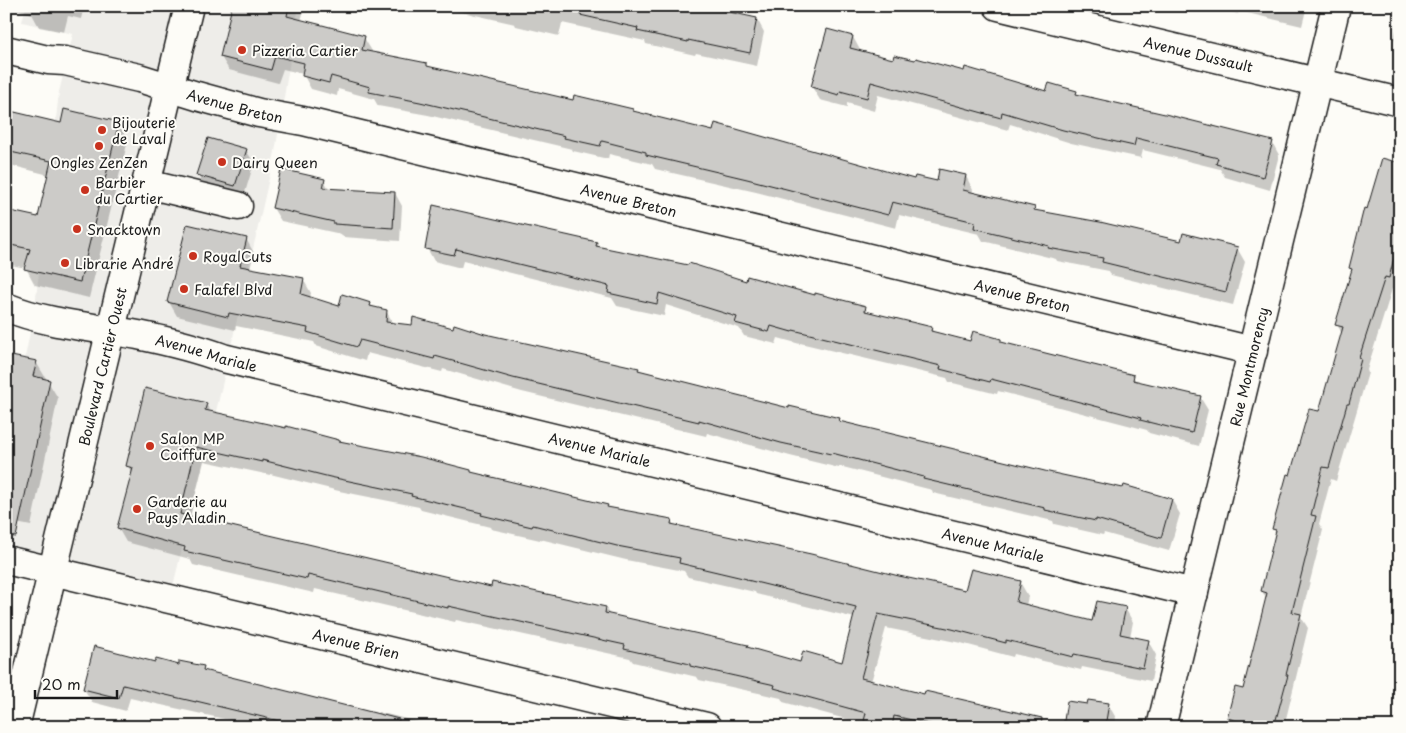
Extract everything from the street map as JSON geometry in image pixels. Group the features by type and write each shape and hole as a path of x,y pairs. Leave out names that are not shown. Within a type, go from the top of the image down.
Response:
{"street":[{"name":"Boulevard Cartier Ouest","path":"15,727 190,6"},
{"name":"Avenue Dussault","path":"998,6 1400,102"},
{"name":"Rue Montmorency","path":"1161,727 1336,6"},
{"name":"Avenue Breton","path":"6,50 139,78 277,117 313,123 1253,350"},
{"path":"147,184 238,206"},
{"name":"Avenue Mariale","path":"6,307 76,325 138,335 223,358 1194,593"},
{"name":"Avenue Brien","path":"6,560 708,727"}],"shaded area":[{"path":"26,6 299,6 275,152 219,399 172,590 6,555 6,454 35,307 59,92 73,34 22,22"}],"building":[{"path":"232,6 289,6 287,16 365,36 362,50 427,63 427,66 573,100 574,95 713,131 715,123 914,179 915,176 937,181 939,169 966,175 963,190 1035,207 1034,210 1100,222 1181,241 1183,233 1238,247 1226,292 1102,262 1103,258 1048,248 1049,246 974,228 975,222 892,202 888,215 646,155 646,152 602,141 600,146 420,102 369,92 370,87 331,76 329,83 302,76 304,63 275,56 271,70 220,57"},
{"path":"581,6 702,6 757,18 750,53 637,31 638,28 580,15"},
{"path":"827,29 853,36 850,48 893,59 894,55 915,60 916,58 964,71 965,67 1046,91 1049,83 1077,91 1076,94 1273,141 1263,177 1216,164 1218,158 1136,138 1134,146 1063,130 1002,112 1001,118 871,82 867,98 840,91 839,95 811,87"},
{"path":"64,109 119,122 80,282 24,269 30,249 6,244 6,210 38,217 51,161 6,151 6,110 61,123"},
{"name":"Dairy Queen","path":"208,138 247,149 235,186 196,175"},
{"path":"1382,158 1400,163 1400,234 1389,278 1385,277 1359,358 1361,359 1349,404 1347,404 1329,468 1323,467 1311,515 1316,516 1292,612 1301,614 1286,675 1288,675 1274,727 1259,727 1227,718 1235,687 1243,689 1267,593 1261,591 1276,530 1272,529 1287,474 1290,475 1309,409 1319,411 1343,327 1335,325 1352,269 1349,268 1364,208 1367,209"},
{"path":"281,169 325,179 323,188 395,192 393,228 334,224 334,222 272,208"},
{"path":"433,205 597,242 596,246 688,265 689,263 746,281 747,276 815,295 815,293 866,306 865,311 932,327 931,331 970,341 973,331 1001,339 1001,342 1134,375 1133,380 1201,396 1192,433 991,379 990,382 940,369 941,366 793,330 792,332 771,326 769,332 735,323 737,317 659,293 657,304 608,293 609,286 456,249 454,255 425,249"},
{"path":"187,224 247,238 240,266 304,278 301,294 339,306 342,294 371,303 370,306 387,310 386,322 412,325 413,317 453,328 454,324 485,334 639,368 638,370 789,408 789,406 840,418 839,421 1053,473 1123,488 1124,485 1172,499 1161,538 1096,519 1096,521 1045,510 1045,508 923,479 924,477 832,453 781,443 699,420 699,422 513,378 435,356 434,359 360,340 357,347 307,332 308,328 229,313 228,317 167,302"},
{"path":"6,355 37,361 33,376 50,380 16,537 6,536"},
{"path":"145,388 207,403 205,410 286,428 286,426 339,441 421,457 471,470 471,472 608,505 607,507 672,519 671,524 811,554 899,576 965,590 971,569 1021,581 1016,602 1092,621 1097,601 1126,607 1120,634 1149,640 1143,668 1074,654 1073,657 1006,640 1006,643 952,629 878,614 861,678 924,694 925,691 1042,718 1041,727 943,727 894,716 892,727 887,727 864,721 866,713 774,688 775,685 624,649 625,645 448,606 448,608 308,575 307,579 184,551 185,547 117,528 133,468 126,466","holes":["196,447 262,462 262,460 330,477 412,494 411,496 532,527 533,525 617,546 680,558 679,563 856,607 842,662 803,651 800,662 747,647 748,645 605,613 606,607 492,582 491,587 180,514"]},
{"path":"94,646 155,662 156,659 179,665 179,661 204,666 203,670 399,719 398,727 304,727 123,685 119,698 83,689"},
{"path":"1088,700 1109,703 1105,727 1063,727 1067,701 1087,704"}],"place":[{"name":"Pizzeria Cartier","path":"242,50"},
{"name":"Bijouterie de Laval","path":"102,130"},
{"name":"Ongles ZenZen","path":"99,146"},
{"name":"Dairy Queen","path":"222,162"},
{"name":"Barbier du Cartier","path":"85,190"},
{"name":"Snacktown","path":"77,229"},
{"name":"RoyalCuts","path":"193,256"},
{"name":"Librarie André","path":"65,263"},
{"name":"Falafel Blvd","path":"184,289"},
{"name":"Salon MP Coiffure","path":"150,446"},
{"name":"Garderie au Pays Aladin","path":"137,509"}]}
